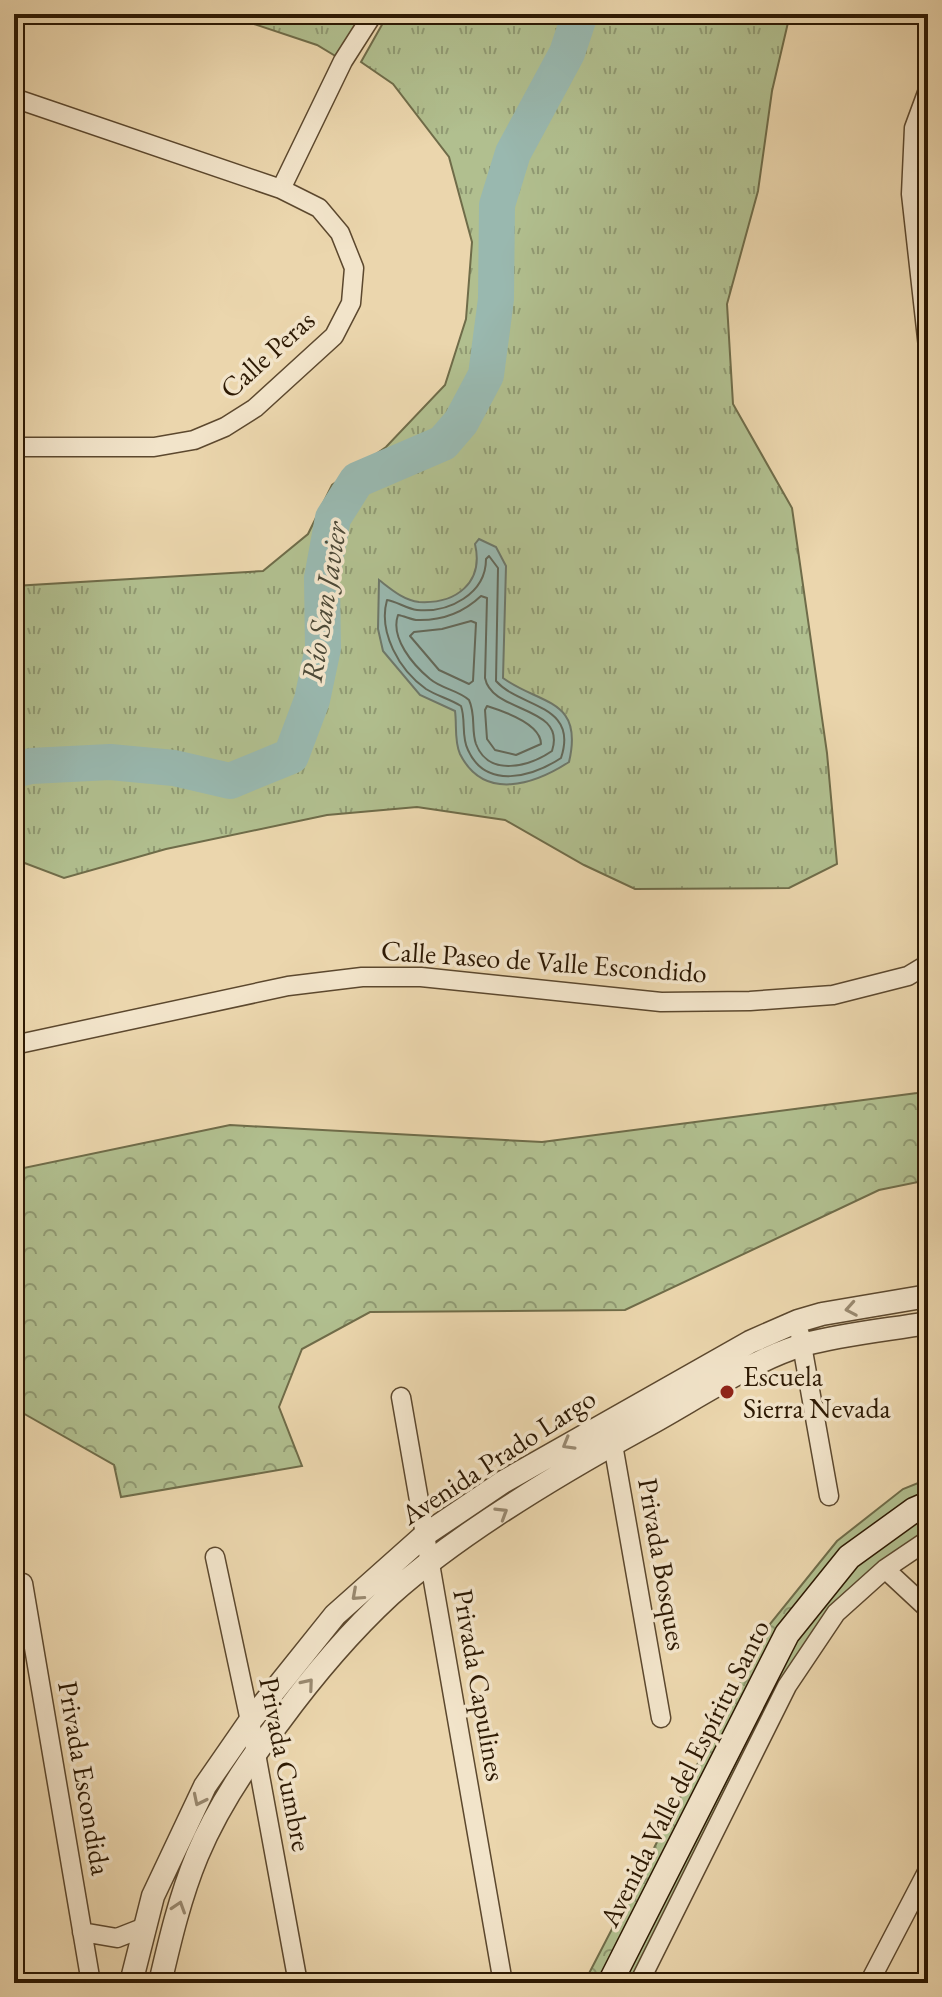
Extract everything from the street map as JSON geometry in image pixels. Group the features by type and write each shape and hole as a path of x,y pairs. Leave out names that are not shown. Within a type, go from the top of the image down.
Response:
{"main road":[{"name":"Avenida Valle del Espíritu Santo","path":"610,1983 787,1634 849,1557 914,1510 928,1504"}],"street":[{"path":"281,189 343,61 373,14"},
{"path":"928,90 914,128 911,194 928,347"},
{"name":"Calle Peras","path":"14,98 281,189 319,208 340,233 354,268 351,303 334,336 255,408 225,427 194,440 154,447 14,447"},
{"name":"Calle Paseo de Valle Escondido","path":"14,1045 288,986 362,977 421,977 661,1002 750,1001 833,995 908,976 928,964"},
{"name":"Avenida Prado Largo","path":"131,1983 153,1896 205,1786 250,1721 335,1615 426,1534 503,1482 750,1342 822,1314 928,1296"},
{"path":"798,1321 829,1496"},
{"name":"Avenida Prado Largo","path":"160,1983 177,1912 198,1853 236,1782 304,1688 391,1595 490,1521 613,1444 746,1371 802,1345 928,1323"},
{"name":"Privada Capulines","path":"401,1397 503,1983"},
{"name":"Privada Bosques","path":"608,1421 661,1718"},
{"path":"639,1983 787,1686 836,1613 885,1569 928,1540"},
{"name":"Privada Cumbre","path":"215,1557 250,1721 298,1983"},
{"path":"885,1569 928,1609"},
{"name":"Privada Escondida","path":"23,1583 91,1983"},
{"path":"869,1983 926,1877"},
{"path":"82,1932 117,1938 145,1927"}],"green space":[{"path":"224,14 371,14 342,60 317,45"},
{"path":"388,14 790,14 772,91 758,191 727,304 733,404 792,508 827,753 837,864 789,888 635,889 584,865 505,820 417,807 327,815 166,849 64,878 14,859 14,586 263,571 308,534 332,485 386,447 445,385 466,319 472,242 449,157 393,84 361,62"},
{"path":"928,1089 928,1180 879,1190 625,1310 370,1312 302,1349 279,1407 302,1466 121,1497 114,1465 14,1408 14,1170 230,1125 542,1142 917,1093"},
{"path":"928,1479 928,1504 849,1557 610,1983 584,1983 770,1624 837,1541 903,1489"},
{"path":"928,1504 928,1540 836,1613 639,1983 610,1983 787,1634 849,1557"}],"water":[{"path":"479,539 496,547 506,566 503,678 556,706 570,726 572,741 569,762 526,782 496,783 482,779 470,769 458,749 455,711 420,695 383,651 378,629 379,580 413,601 432,602 455,595 471,580 477,558 475,544"}],"waterway":[{"name":"Río San Javier","path":"14,770 31,766 110,762 174,768 230,781 291,756 312,700 323,648 322,578 333,518 357,480 443,443 461,422 486,375 496,299 497,205 513,153 567,53 580,14"}],"place":[{"name":"Escuela Sierra Nevada","path":"727,1392"}]}
